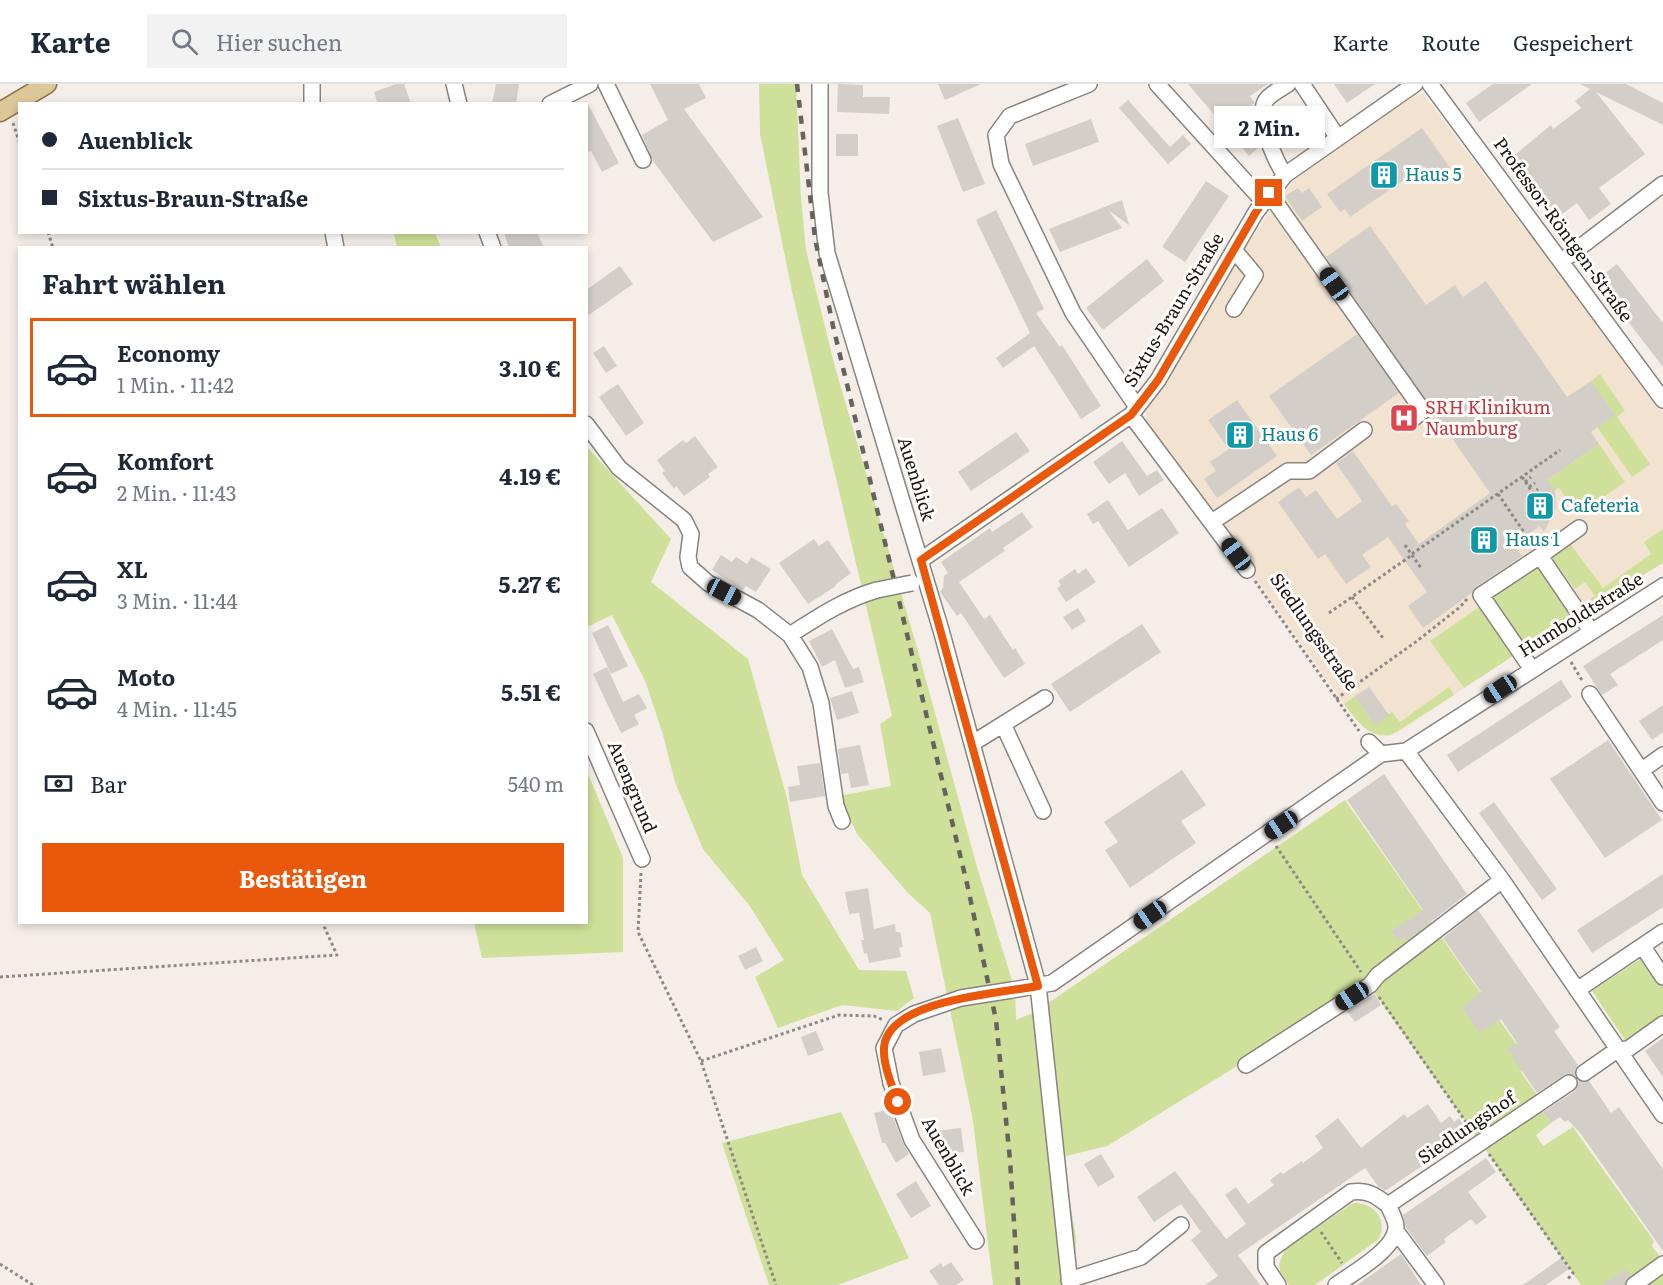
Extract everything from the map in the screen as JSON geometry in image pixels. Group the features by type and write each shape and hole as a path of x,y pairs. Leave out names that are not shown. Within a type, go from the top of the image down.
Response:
{"main road":[{"path":"4,110 47,84"}],"street":[{"path":"312,84 312,102"},
{"path":"454,84 458,102"},
{"path":"554,102 590,84"},
{"path":"606,84 643,160"},
{"name":"Auenblick","path":"820,84 820,193 827,253 921,560 919,581 973,743 1038,986 1070,1283"},
{"name":"Siedlungsstraße","path":"1089,84 1010,116 996,135 1001,164 1072,313 1134,411 1247,570"},
{"path":"1157,84 1266,197 1423,411 1407,423"},
{"path":"1285,175 1270,149 1264,105 1267,99 1288,84"},
{"path":"1302,84 1338,138"},
{"name":"Sixtus-Braun-Straße","path":"921,560 1134,411 1158,380 1266,197 1285,175 1415,84"},
{"name":"Professor-Röntgen-Straße","path":"1430,84 1663,400"},
{"path":"1562,261 1663,184"},
{"path":"1234,250 1255,275 1234,309"},
{"path":"588,427 619,468 684,520 691,534 688,557 690,567 708,583 758,610 790,635 810,667 821,703 836,806 842,821"},
{"path":"1212,522 1288,471 1309,471 1364,430"},
{"path":"1532,668 1481,595 1580,528"},
{"path":"1540,556 1591,631"},
{"path":"790,635 857,596 919,581"},
{"name":"Humboldtstraße","path":"1038,986 1052,983 1382,754 1406,750 1663,586"},
{"path":"1590,694 1663,803"},
{"path":"973,743 1044,698"},
{"path":"1003,724 1042,811"},
{"name":"Auengrund","path":"588,735 642,860"},
{"path":"1369,742 1382,754"},
{"path":"1406,750 1502,880 1663,1115"},
{"path":"1642,770 1663,755"},
{"path":"1246,1065 1370,985 1378,975 1502,880"},
{"path":"1577,990 1663,932"},
{"path":"1643,947 1663,976"},
{"name":"Auenblick","path":"976,1241 912,1140 891,1083 884,1048 896,1025 914,1014 961,998 1038,986"},
{"path":"1584,1073 1617,1050 1628,1049 1663,1024"},
{"name":"Siedlungshof","path":"1388,1205 1569,1083"},
{"path":"1278,1285 1266,1267 1266,1253 1351,1192 1363,1190 1388,1205 1396,1224 1396,1231 1387,1247 1336,1285"},
{"path":"1070,1283 1141,1257 1181,1225"},
{"path":"1396,1231 1436,1285"},
{"path":"1634,1285 1663,1264"}],"path":[{"path":"4,110 18,140"},
{"path":"1329,612 1560,450"},
{"path":"1522,477 1533,493 1538,489"},
{"path":"1526,482 1532,477"},
{"path":"1529,487 1535,483"},
{"path":"1498,494 1540,556"},
{"path":"1405,545 1421,568"},
{"name":"Siedlungsstraße","path":"1247,570 1336,699 1369,742"},
{"path":"1336,699 1460,607 1470,596"},
{"path":"1352,597 1383,638"},
{"path":"1563,648 1590,694"},
{"path":"1268,834 1370,985"},
{"path":"642,860 638,932 701,1061 776,1285"},
{"path":"0,977 337,955 323,924"},
{"path":"701,1061 839,1015 874,1016"},
{"path":"1312,1219 1350,1275"},
{"path":"0,1264 33,1285"}],"shaded area":[{"name":"SRH Klinikum Naumburg","path":"1415,94 1424,95 1663,413 1663,563 1524,648 1402,730 1391,735 1380,736 1366,730 1344,704 1146,423 1146,409 1225,284 1238,259 1283,192 1312,164"}],"green space":[{"path":"759,84 796,84 801,198 806,250 835,367 918,651 977,867 1015,990 1016,1020 1035,1012 1345,800 1529,1062 1521,1072 1539,1098 1543,1112 1551,1123 1536,1135 1543,1146 1573,1127 1654,1241 1652,1246 1663,1260 1663,1285 1581,1285 1369,985 1107,1146 1062,1157 1076,1237 1074,1285 993,1285 973,1121 930,913 909,894 857,834 839,796 891,786 880,724 892,716 793,296 760,134"},
{"path":"394,234 435,234 441,246 397,246"},
{"path":"1600,374 1625,411 1617,417 1650,464 1632,477 1597,427 1615,415 1591,381"},
{"path":"1599,444 1625,482 1578,515 1559,488 1555,490 1551,485 1543,483"},
{"path":"588,448 671,539 651,582 748,659 787,798 802,875 859,970 906,971 914,998 897,1011 842,1005 778,1028 755,977 784,960 749,905 703,849 675,782 646,683 612,615 588,627"},
{"path":"1663,529 1663,563 1587,608 1584,604 1595,596 1585,582 1575,589 1549,554 1568,541 1603,588 1651,554 1644,542"},
{"path":"1537,565 1573,617 1524,648 1491,602 1495,589"},
{"path":"1482,605 1516,654 1464,688 1430,641"},
{"path":"1449,687 1454,695 1391,735 1369,731 1344,704 1355,696 1375,724 1392,712 1400,722"},
{"path":"588,773 623,858 623,952 482,958 474,924 588,924"},
{"path":"1645,956 1663,983 1663,1019 1627,1043 1592,991"},
{"path":"841,1112 909,1258 838,1285 769,1285 722,1143"},
{"path":"1353,1203 1367,1205 1377,1213 1382,1225 1379,1239 1315,1285 1289,1285 1280,1271 1279,1264 1285,1249"}],"building":[{"path":"396,84 404,84 410,102 377,102 374,92"},
{"path":"496,84 519,84 516,102 492,102"},
{"path":"650,84 699,84 706,98 684,109 763,217 713,242 653,161 642,135 668,120"},
{"path":"838,84 863,85 863,97 890,97 889,114 837,112"},
{"path":"938,84 981,84 945,100"},
{"path":"1188,84 1268,84 1250,96 1255,103 1234,118 1259,147 1249,156"},
{"path":"1334,84 1375,84 1347,103"},
{"path":"1493,84 1532,84 1479,122 1466,103"},
{"path":"1580,84 1626,84 1663,103 1663,125 1596,92 1645,154 1599,188 1611,204 1589,220 1577,203 1557,218 1511,158 1551,125 1553,129 1581,108 1575,101 1590,89"},
{"path":"1128,100 1170,147 1183,135 1191,144 1168,164 1119,108"},
{"path":"588,104 619,163 602,172 591,151 588,152"},
{"path":"958,118 985,184 963,192 937,126"},
{"path":"1091,119 1099,142 1033,166 1025,144"},
{"name":"Haus 5","path":"1422,128 1451,169 1434,180 1424,166 1350,217 1345,209 1340,212 1327,194"},
{"path":"836,134 858,134 858,156 836,156"},
{"path":"1206,181 1229,196 1185,262 1162,247"},
{"path":"1298,188 1302,193 1309,188 1322,207 1302,221 1285,196"},
{"path":"1122,200 1129,225 1108,210 1122,228 1060,252 1049,229"},
{"path":"996,210 1044,309 1036,313 1060,347 1062,345 1101,406 1081,419 1034,346 1003,368 996,358 1030,333 976,220"},
{"path":"1370,226 1426,305 1455,285 1463,297 1486,281 1567,397 1591,381 1615,415 1591,432 1599,444 1547,480 1555,490 1556,508 1544,532 1540,526 1513,545 1522,556 1476,587 1472,593 1423,628 1408,606 1427,592 1388,537 1362,555 1371,567 1346,584 1325,554 1318,559 1278,502 1299,487 1306,497 1316,490 1337,519 1362,501 1336,463 1353,451 1392,506 1396,504 1409,521 1405,524 1419,544 1490,493 1326,257"},
{"path":"505,234 538,234 543,246 508,246"},
{"path":"1147,259 1164,281 1103,330 1086,308"},
{"path":"1617,264 1663,323 1663,367 1596,280"},
{"path":"620,266 633,284 588,316 588,289"},
{"path":"1357,334 1399,393 1311,455 1269,396"},
{"path":"604,346 617,366 606,373 593,353"},
{"path":"618,384 644,423 626,436 599,397"},
{"name":"Haus 6","path":"1237,400 1277,456 1217,498 1204,479 1216,471 1210,462 1229,449 1208,420"},
{"path":"1016,432 1030,451 971,491 958,472"},
{"path":"695,436 718,467 708,474 710,477 684,496 676,486 674,489 662,473 665,471 657,460 683,440 686,443"},
{"path":"1122,441 1147,476 1157,470 1164,480 1139,496 1125,473 1109,484 1093,462"},
{"path":"1108,500 1128,530 1162,508 1179,533 1129,567 1098,521 1093,524 1087,514"},
{"path":"1022,512 1033,527 1003,548 1005,551 959,582 984,619 990,615 1025,664 1004,678 961,613 957,616 940,592 943,588 944,576 948,573 941,562 990,528 992,532"},
{"path":"814,539 819,546 828,540 851,573 808,604 779,563"},
{"path":"721,555 732,562 736,557 747,564 751,557 771,569 756,592 746,586 743,590 712,570"},
{"path":"1086,568 1096,582 1066,602 1057,588 1061,585 1058,581 1075,569 1078,574"},
{"path":"1078,608 1086,621 1072,630 1063,617"},
{"path":"1663,615 1663,640 1610,674 1618,685 1602,695 1583,666"},
{"path":"1142,624 1161,652 1070,712 1051,684"},
{"path":"608,625 628,666 611,674 592,633"},
{"path":"832,629 853,669 859,667 864,682 845,688 835,660 822,667 809,641"},
{"path":"607,667 623,702 639,694 647,708 634,715 639,724 621,733 593,674"},
{"path":"1561,680 1572,697 1458,772 1447,755"},
{"path":"1369,687 1389,715 1375,725 1355,696"},
{"path":"852,691 859,713 837,720 830,698"},
{"path":"1663,705 1663,732 1652,740 1639,721"},
{"path":"1608,740 1662,820 1605,858 1550,779"},
{"path":"860,745 869,785 851,788 848,773 841,774 838,749"},
{"path":"820,763 825,796 790,802 788,787 800,785 797,766"},
{"path":"1182,770 1206,805 1181,821 1196,843 1130,888 1105,850 1118,842 1104,822"},
{"path":"1384,774 1467,894 1407,940 1405,937 1398,941 1391,931 1423,910 1347,800"},
{"path":"1494,802 1557,889 1542,900 1479,813"},
{"path":"1663,874 1663,907 1592,953 1577,930"},
{"path":"868,888 874,929 895,924 896,932 900,932 903,947 899,948 901,957 869,963 867,953 864,954 859,913 849,914 845,892"},
{"path":"1478,910 1560,1027 1554,1031 1578,1065 1575,1075 1564,1075 1537,1093 1507,1049 1517,1043 1501,1019 1480,1033 1462,1007 1481,992 1443,938"},
{"path":"756,947 763,961 745,970 738,956"},
{"path":"1375,994 1381,1005 1355,1022 1347,1011"},
{"path":"816,1031 824,1050 808,1056 801,1037"},
{"path":"1663,1038 1663,1077 1645,1051"},
{"path":"941,1048 946,1072 923,1076 919,1052"},
{"path":"1578,1081 1589,1081 1611,1113 1619,1107 1663,1169 1663,1251 1581,1134 1568,1120 1565,1122 1560,1117 1551,1123 1543,1112 1575,1091"},
{"path":"1428,1104 1441,1123 1450,1116 1454,1122 1459,1118 1469,1134 1385,1191 1378,1186 1365,1168 1238,1255 1260,1285 1205,1285 1218,1276 1191,1240 1201,1232 1181,1204 1154,1222 1137,1197 1175,1171 1226,1239 1246,1224 1225,1195 1236,1187 1248,1204 1274,1185 1270,1180 1302,1161 1303,1163 1323,1148 1315,1136 1338,1118 1361,1148 1404,1114 1407,1118"},
{"path":"890,1109 909,1154 896,1163 885,1143 882,1143 874,1113"},
{"path":"961,1128 964,1152 938,1154 935,1131"},
{"path":"1101,1154 1115,1177 1098,1187 1084,1164"},
{"path":"1486,1158 1496,1172 1468,1192 1487,1217 1476,1225 1471,1219 1444,1239 1446,1242 1427,1256 1406,1228 1403,1215"},
{"path":"916,1181 931,1206 911,1218 896,1194"},
{"path":"1401,1254 1421,1285 1357,1285"},
{"path":"1561,1258 1569,1269 1546,1285 1523,1285"},
{"path":"951,1262 964,1280 956,1285 939,1285 929,1271 941,1263 943,1267"},
{"path":"1626,1269 1630,1276 1624,1285 1601,1285"}],"railway":[{"path":"797,84 815,238 833,326 968,888 996,1020 1010,1160 1018,1285"}],"place":[{"name":"Haus 5","path":"1384,175"},
{"name":"SRH Klinikum Naumburg","path":"1404,418"},
{"name":"Haus 6","path":"1240,435"},
{"name":"Cafeteria","path":"1540,506"},
{"name":"Haus 1","path":"1484,540"}],"route":[{"path":"898,1102 891,1083 884,1048 896,1025 935,1005 961,998 1038,986 921,560 1131,415 1158,380 1269,193"}]}
